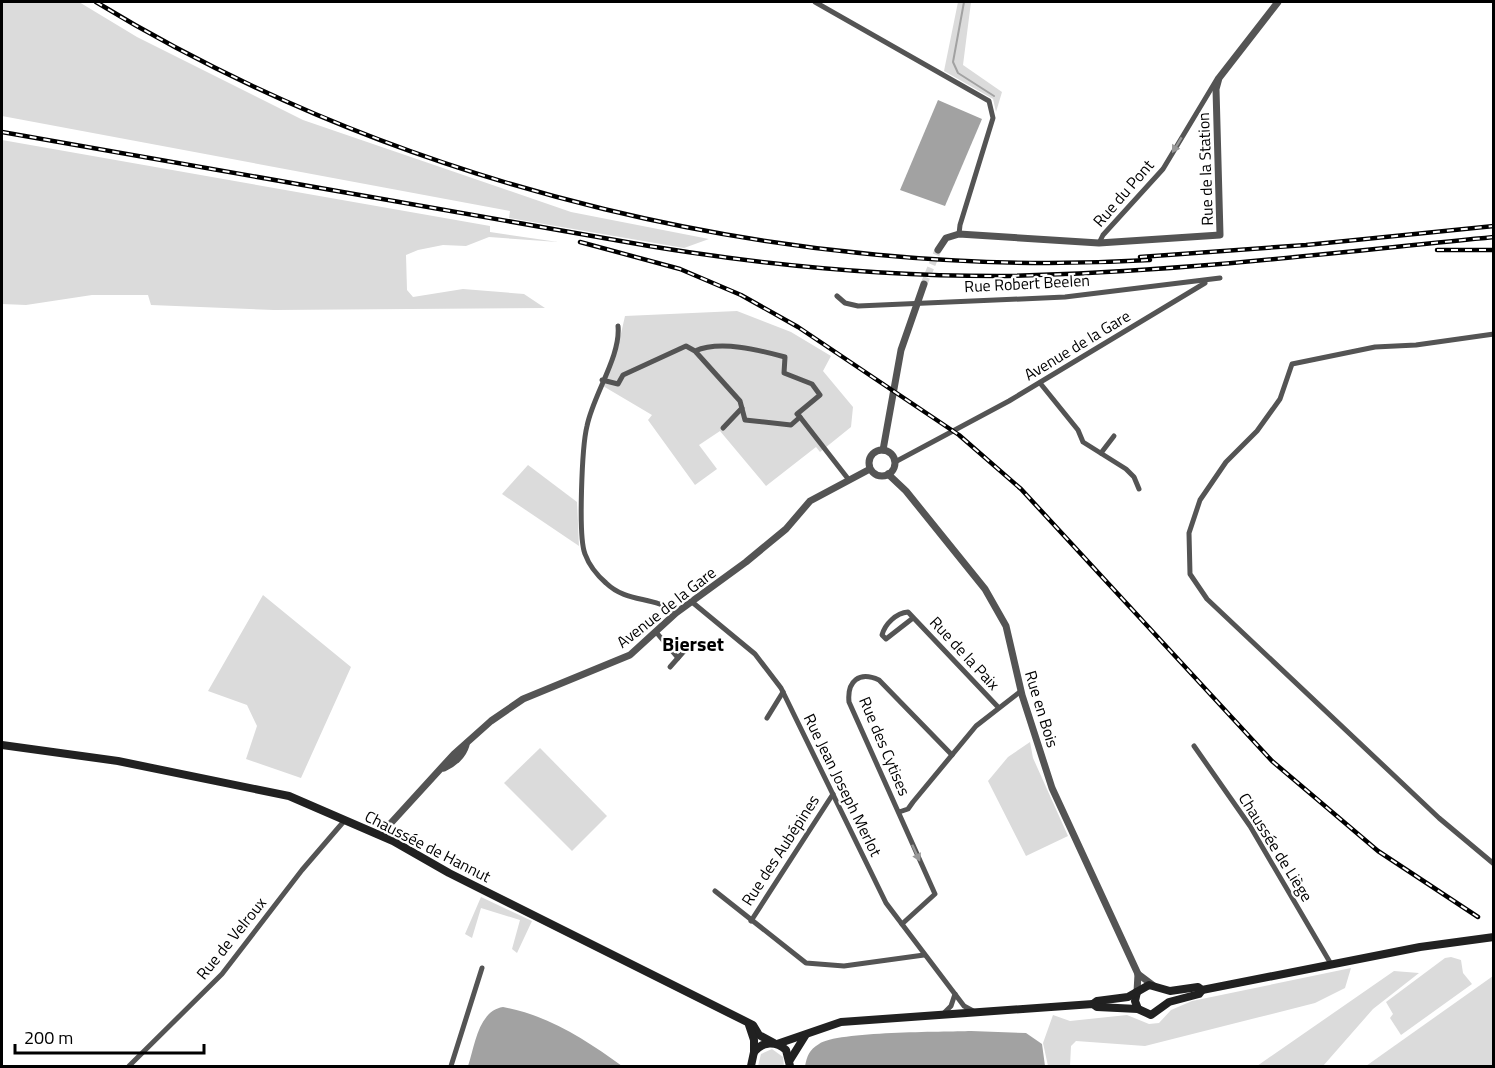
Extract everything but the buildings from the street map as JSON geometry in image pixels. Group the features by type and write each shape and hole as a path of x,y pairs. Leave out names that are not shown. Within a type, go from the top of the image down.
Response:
{"main road":[{"name":"Chaussée de Hannut","path":"2,745 118,761 289,796 380,835 459,878 749,1024 762,1037 786,1050 790,1063"},
{"path":"754,1052 762,1045 805,1036 822,1027 841,1022 1093,1004 1137,1009 1151,1016 1172,1001 1199,994 1202,990 1420,946 1494,937"},
{"path":"1093,1004 1097,1001 1125,998 1144,987 1173,991 1198,987 1202,990"},
{"path":"1157,988 1165,997 1163,1007"},
{"path":"1137,992 1135,1000 1137,1009"},
{"path":"749,1024 754,1040 751,1066"},
{"path":"790,1063 805,1036"}],"street":[{"path":"815,2 989,101 993,118 960,225 960,234 946,238 938,250"},
{"path":"1219,78 1278,2"},
{"name":"Rue du Pont","path":"960,234 1099,243 1103,235 1163,169 1219,78"},
{"name":"Rue de la Station","path":"1099,243 1220,235 1216,89 1219,78"},
{"name":"Rue Robert Beelen","path":"837,296 845,303 858,306 918,301 1065,297 1206,282 1220,278"},
{"name":"Avenue de la Gare","path":"895,462 1040,383 1206,282"},
{"path":"884,450 901,350 924,284"},
{"path":"618,326 616,345 587,426 584,553 594,570 621,595 658,601 676,613"},
{"path":"1494,334 1416,345 1375,347 1292,364 1280,399 1257,431 1226,462 1200,500 1189,533 1190,574 1207,599 1422,802 1494,864"},
{"path":"602,380 618,384 623,375 686,346 695,351 740,401 745,420 791,425 800,417"},
{"path":"695,351 705,347 743,348 785,357 784,373 812,384 820,395 797,414 849,480"},
{"path":"1040,383 1078,430 1083,442 1126,469 1134,477 1139,489"},
{"path":"723,428 742,408"},
{"path":"1101,453 1114,436"},
{"path":"884,450 890,453 895,462 893,469 888,474 876,474 870,469 871,456 884,450"},
{"name":"Avenue de la Gare","path":"380,835 444,768 454,754 491,721 523,699 630,655 676,613 786,529 810,501 870,469"},
{"name":"Rue en Bois","path":"888,474 906,491 985,589 1006,626 1021,691 1052,788 1137,974 1137,992"},
{"name":"Rue Jean Joseph Merlot","path":"692,602 755,654 783,692 886,903 964,1006 976,1012"},
{"name":"Rue de la Paix","path":"913,618 886,639 882,635 884,627 902,613 908,612 998,707"},
{"path":"656,632 678,658"},
{"path":"670,667 685,650"},
{"name":"Rue des Cytises","path":"899,813 849,702 848,690 851,683 860,677 870,676 879,680 952,755"},
{"path":"902,924 935,894 899,813 908,809 976,726 1021,691"},
{"path":"767,718 783,692"},
{"name":"Chaussée de Liège","path":"1194,746 1250,826 1331,964"},
{"name":"Rue des Aubépines","path":"751,921 832,794"},
{"name":"Rue de Velroux","path":"129,1066 222,974 302,870 345,820"},
{"path":"715,891 806,963 844,966 924,955"},
{"path":"451,1066 482,968"},
{"path":"1137,974 1157,988"},
{"path":"942,1015 951,1006 955,994"}],"shaded area":[{"path":"2,2 79,2 137,37 303,120 571,212 709,239 684,248 509,218 510,211 2,116"},
{"path":"958,2 971,2 963,65 1002,92 996,112 993,99 944,71"},
{"path":"938,100 982,119 945,206 900,190"},
{"path":"2,140 490,226 490,232 558,242 489,237 466,246 443,245 406,255 407,290 413,297 463,289 524,294 545,308 274,310 151,305 148,295 92,295 26,305 2,304"},
{"path":"737,311 791,332 831,356 823,371 853,407 851,427 820,452 816,447 766,486 720,431 699,445 717,469 695,485 648,420 652,415 603,386 617,351 625,316"},
{"path":"528,465 577,502 579,546 502,494"},
{"path":"263,595 351,667 301,778 246,759 257,726 247,705 208,691"},
{"path":"1030,742 1033,758 1068,836 1026,856 988,781 1008,757"},
{"path":"540,748 607,816 572,851 504,783"},
{"path":"481,897 532,921 517,953 512,949 520,920 481,908 472,938 465,934"},
{"path":"1445,958 1461,960 1463,973 1472,984 1401,1035 1390,1018 1393,1014 1386,1002"},
{"path":"1351,968 1345,988 1315,1003 1145,1046 1076,1041 1071,1046 1070,1066 1048,1066 1043,1043 1053,1015 1070,1021 1127,1015 1149,1024 1159,1023 1171,1010 1192,1001"},
{"path":"1394,971 1419,973 1373,1009 1323,1066 1257,1066"},
{"path":"1493,976 1493,1066 1366,1066"},
{"path":"503,1007 551,1022 595,1047 622,1066 468,1066 483,1022 488,1015"},
{"path":"971,1031 1026,1033 1042,1044 1045,1066 805,1066 813,1049 830,1040 868,1034"},
{"path":"772,1049 783,1057 784,1066 758,1066 761,1054"}],"waterway":[{"path":"964,2 953,62 958,73 994,96"}],"tunnel":[{"path":"924,284 938,250"}],"railway":[{"path":"96,2 215,68 340,124 470,171 604,209 740,237 877,255 1014,263 1150,260"},
{"path":"2,132 649,246 735,259 866,272 997,276 1121,271 1246,262 1494,237"},
{"path":"1140,257 1306,245 1494,226"},
{"path":"580,242 680,269 741,295 798,327 959,435 1021,489 1272,761 1378,851 1478,917"},
{"path":"1437,250 1494,250"}],"district":[{"name":"Bierset","path":"693,643"}]}
